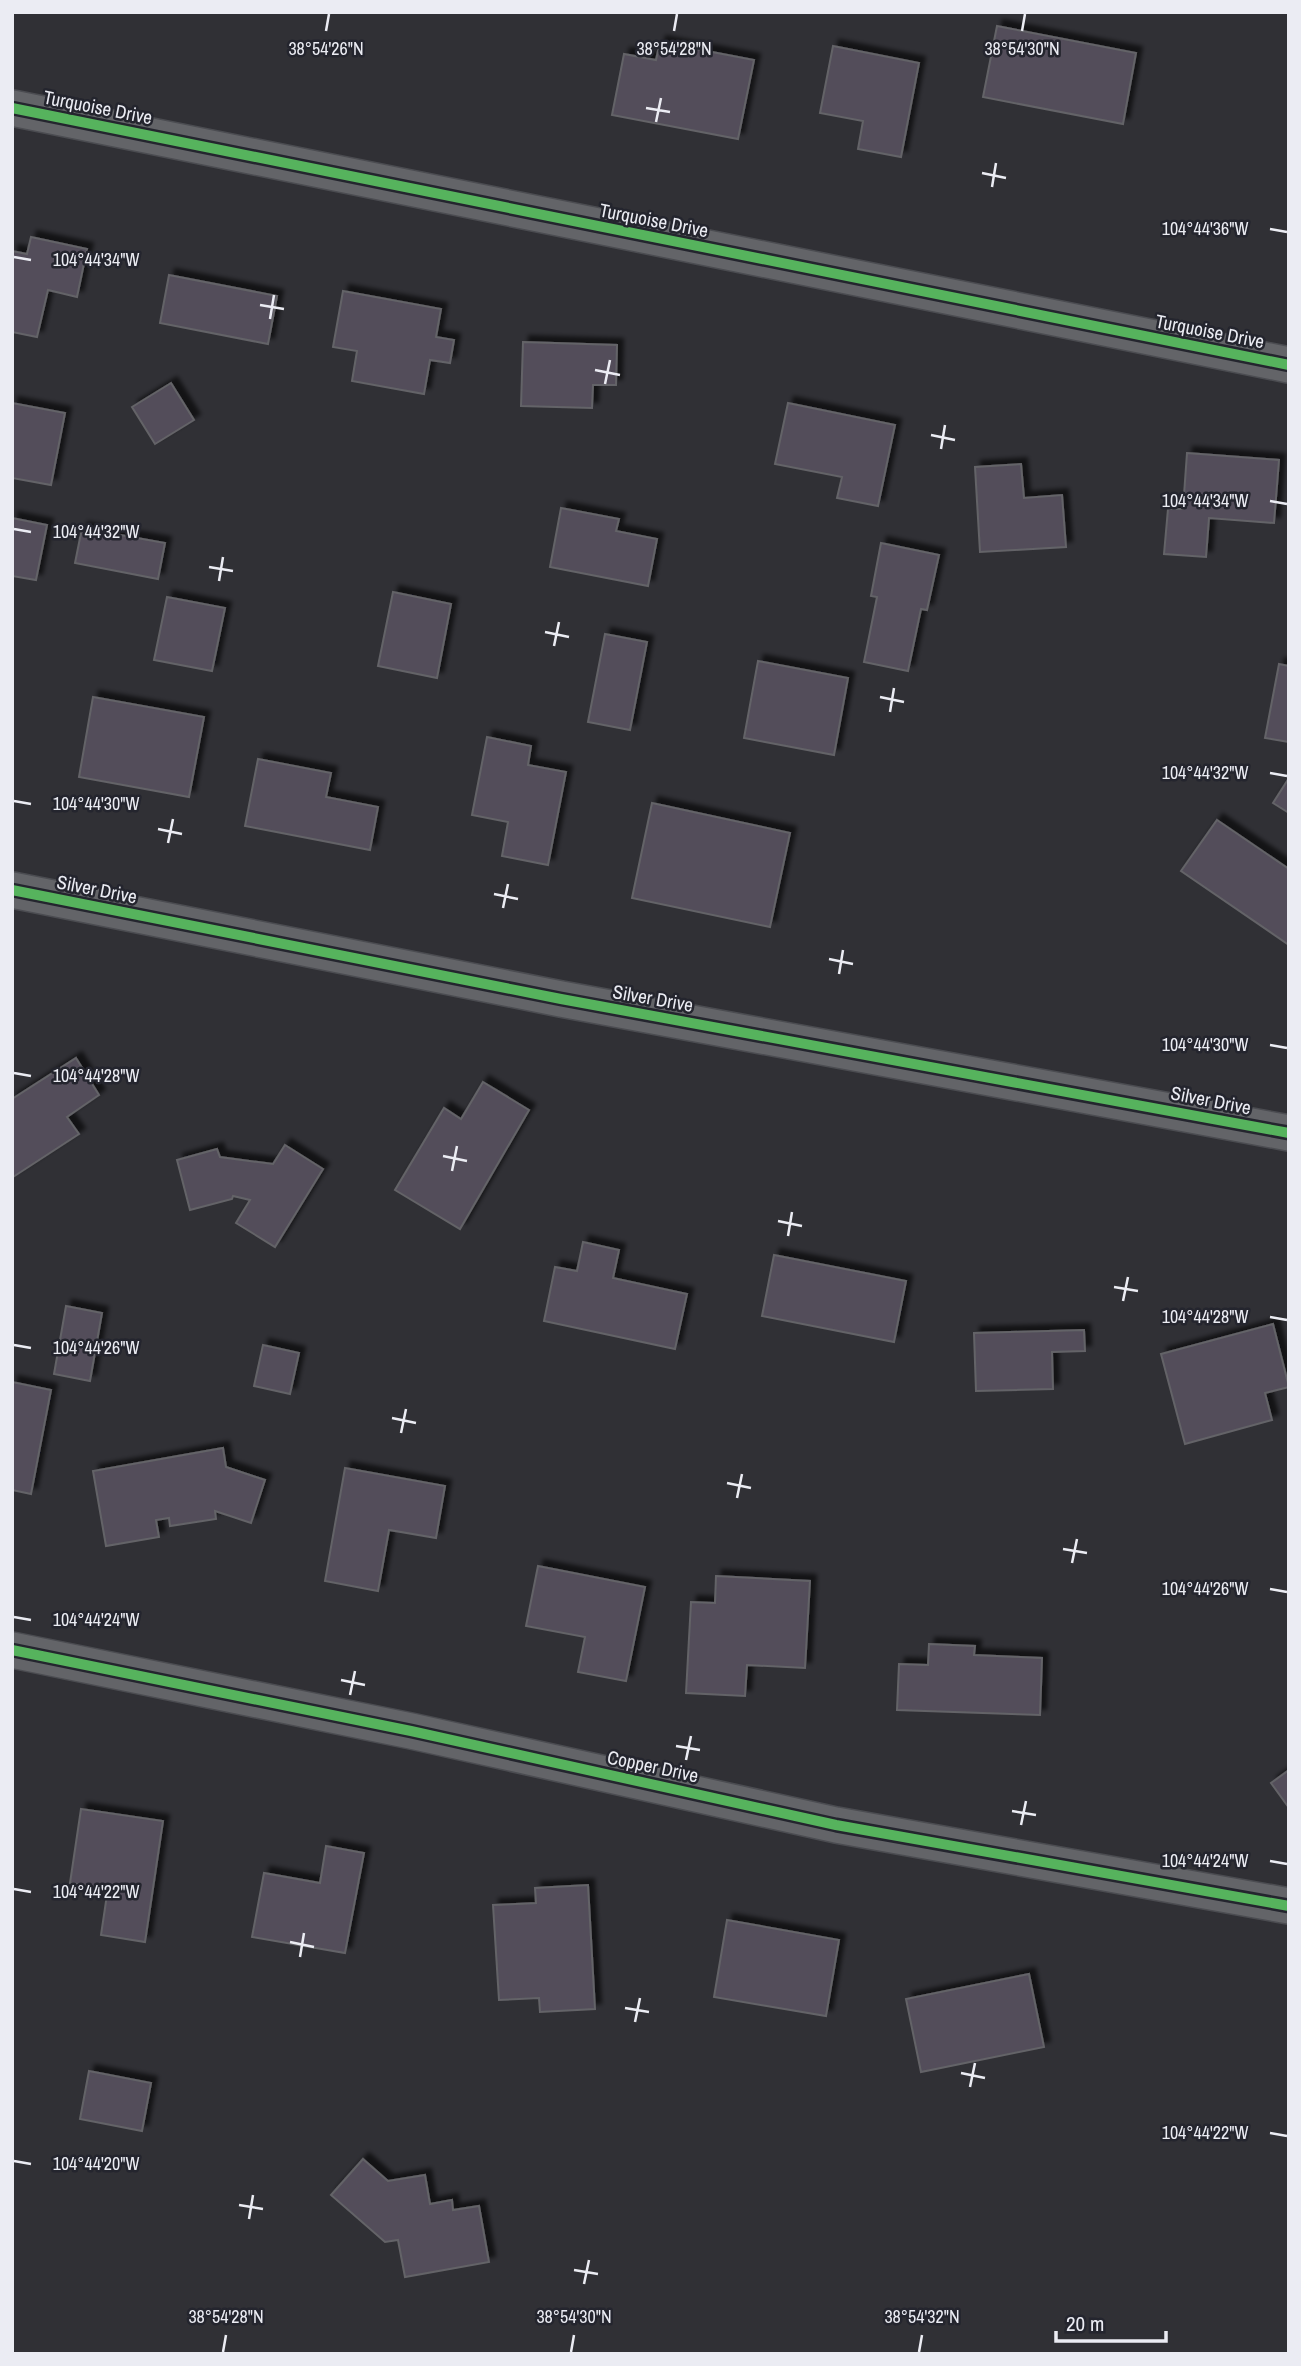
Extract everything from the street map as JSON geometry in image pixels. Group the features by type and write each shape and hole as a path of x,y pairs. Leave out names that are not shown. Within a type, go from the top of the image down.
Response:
{"street":[{"name":"Turquoise Drive","path":"12,108 1289,365"},
{"name":"Silver Drive","path":"12,890 561,999 1289,1133"},
{"name":"Copper Drive","path":"12,1650 411,1731 836,1825 1289,1906"}],"building":[{"path":"997,26 1136,53 1123,124 983,97"},
{"path":"660,42 754,60 738,139 612,115 624,54 656,60"},
{"path":"833,46 919,63 901,157 858,149 863,121 820,113"},
{"path":"31,237 87,249 77,297 48,290 37,337 12,332 12,251 27,254"},
{"path":"169,275 277,296 268,344 160,323"},
{"path":"343,291 441,309 436,337 454,340 450,363 430,360 424,394 352,381 357,351 333,347"},
{"path":"523,342 617,345 616,385 593,385 592,408 521,406"},
{"path":"171,383 194,420 155,444 132,407"},
{"path":"12,403 65,413 51,485 12,478"},
{"path":"788,403 895,425 878,506 837,498 842,477 775,464"},
{"path":"1187,453 1279,460 1274,523 1209,518 1206,557 1164,554 1168,509 1183,509"},
{"path":"1021,464 1024,498 1062,495 1066,547 980,552 975,467"},
{"path":"561,508 619,519 616,531 657,539 648,586 550,567"},
{"path":"12,518 47,525 36,580 12,576"},
{"path":"82,528 165,543 158,579 75,563"},
{"path":"881,543 939,555 927,610 921,609 908,671 864,662 877,597 871,596"},
{"path":"393,592 451,604 437,678 378,666"},
{"path":"167,597 225,608 212,671 154,660"},
{"path":"605,634 647,642 630,730 588,722"},
{"path":"758,661 848,678 834,755 744,738"},
{"path":"1279,664 1289,666 1289,742 1265,738"},
{"path":"93,697 204,717 189,797 79,777"},
{"path":"487,737 531,746 528,765 566,772 548,865 502,856 508,822 472,815"},
{"path":"258,759 331,773 326,797 378,807 370,850 245,826"},
{"path":"1289,778 1289,813 1273,803"},
{"path":"652,803 790,833 770,927 632,898"},
{"path":"1217,820 1289,869 1289,945 1181,871"},
{"path":"76,1058 99,1095 67,1117 79,1134 13,1177 12,1099"},
{"path":"483,1082 529,1110 460,1229 395,1190 444,1108 461,1119"},
{"path":"285,1145 323,1169 275,1247 236,1223 250,1200 233,1196 232,1199 190,1210 177,1160 217,1149 220,1157 273,1164"},
{"path":"583,1242 619,1250 613,1278 687,1294 675,1349 544,1321 555,1267 577,1271"},
{"path":"774,1255 906,1281 894,1342 762,1316"},
{"path":"66,1306 102,1313 90,1381 54,1374"},
{"path":"1273,1324 1289,1387 1265,1393 1272,1420 1185,1444 1161,1354"},
{"path":"1084,1330 1085,1351 1052,1352 1053,1389 976,1391 974,1333"},
{"path":"263,1345 299,1353 290,1394 254,1386"},
{"path":"12,1382 51,1390 31,1494 12,1490"},
{"path":"223,1448 226,1467 265,1480 251,1523 215,1511 216,1519 170,1526 169,1518 156,1520 159,1537 106,1546 93,1471"},
{"path":"345,1468 445,1486 436,1538 389,1530 378,1591 325,1581"},
{"path":"538,1566 645,1587 626,1681 578,1672 585,1637 526,1626"},
{"path":"716,1576 810,1581 805,1668 747,1665 745,1696 686,1693 691,1602 715,1603"},
{"path":"929,1644 975,1646 974,1655 1042,1658 1040,1715 897,1710 899,1664 928,1665"},
{"path":"1289,1770 1289,1808 1271,1783"},
{"path":"81,1809 163,1821 145,1942 101,1935 108,1888 70,1883"},
{"path":"326,1846 364,1853 345,1953 252,1937 264,1873 320,1883"},
{"path":"588,1885 595,2009 540,2012 539,1998 499,2000 493,1905 536,1903 535,1888"},
{"path":"727,1920 839,1940 826,2016 714,1997"},
{"path":"1029,1974 1044,2047 921,2072 906,1999"},
{"path":"89,2071 151,2083 142,2131 80,2119"},
{"path":"363,2159 388,2181 425,2175 430,2204 452,2200 453,2210 479,2206 489,2262 405,2277 398,2240 385,2242 331,2195"}],"cycle path":[{"path":"12,108 1289,365"},
{"path":"12,890 561,999 1289,1133"},
{"path":"12,1650 411,1731 836,1825 1289,1906"}]}
